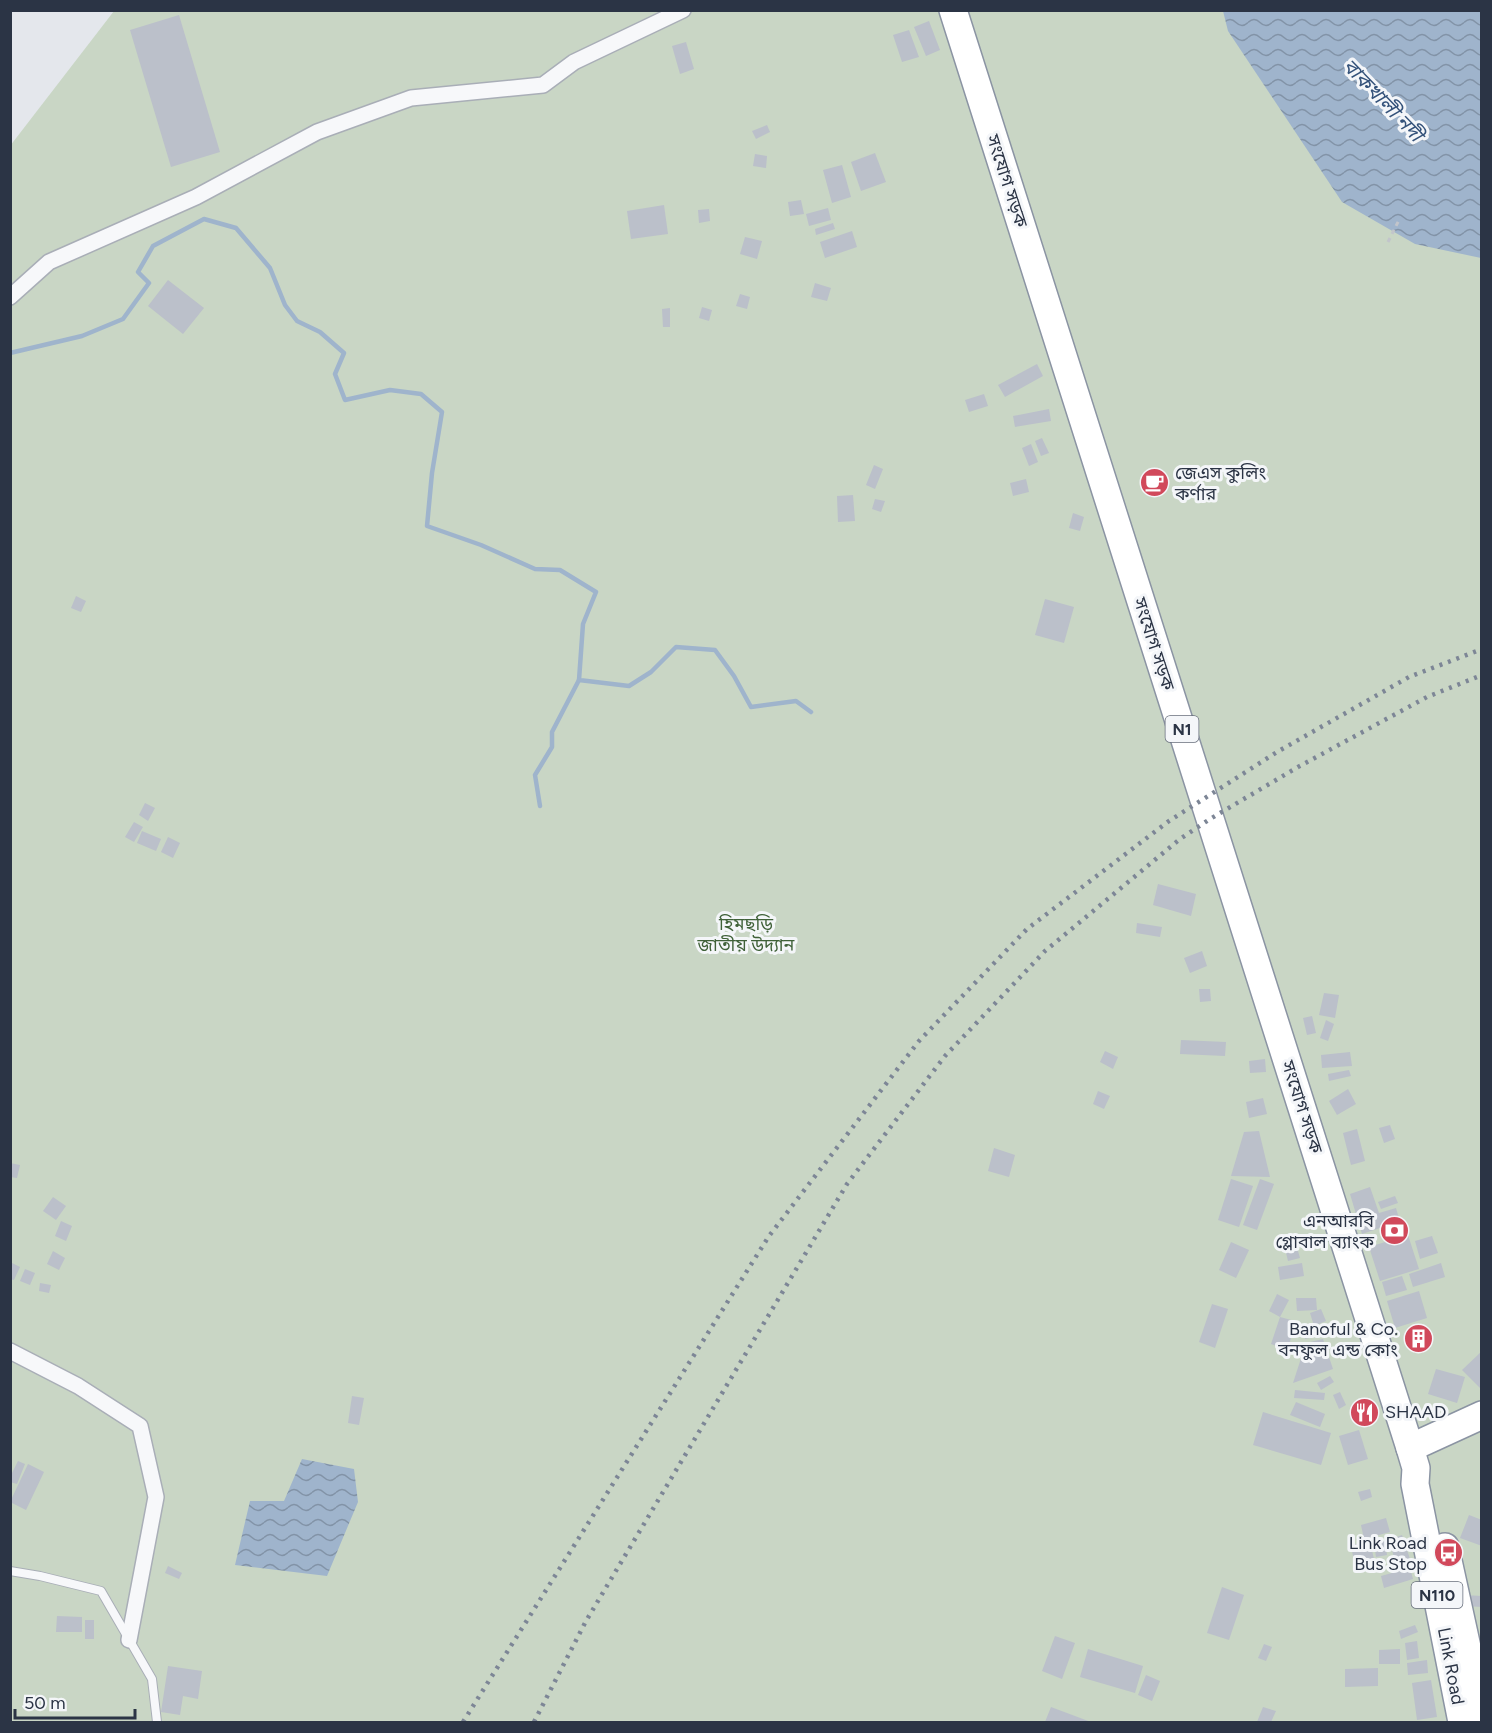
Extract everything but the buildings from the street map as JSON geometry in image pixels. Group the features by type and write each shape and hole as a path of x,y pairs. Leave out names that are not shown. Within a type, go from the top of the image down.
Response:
{"highway":[{"name":"সংযোগ সড়ক","path":"953,10 1413,1458"},
{"path":"1413,1458 1482,1415"},
{"name":"Link Road","path":"1413,1458 1434,1499 1482,1716"},
{"name":"Link Road","path":"1413,1458 1415,1484 1462,1722"}],"street":[{"path":"10,297 49,262 196,197 317,132 411,98 543,85 574,62 683,10"},
{"path":"10,1351 78,1386 140,1426 156,1497 129,1640"}],"lane":[{"path":"10,1570 101,1591 152,1679 157,1722"}],"path":[{"path":"1388,242 1399,220"}],"green space":[{"name":"হিমছড়ি জাতীয় উদ্যান","path":"114,11 1481,11 1481,1722 11,1722 10,146"}],"water":[{"name":"বাকখালী নদী","path":"1223,11 1481,11 1481,258 1415,244 1342,202 1228,31"},
{"path":"302,1459 354,1469 358,1502 327,1576 235,1565 250,1501 284,1501"}],"waterway":[{"path":"10,353 82,336 123,319 149,283 138,272 153,246 204,219 236,228 270,268 285,305 297,321 320,332 344,353 335,374 345,400 390,390 421,394 442,412 432,473 427,526 481,545 535,569 560,570 596,592 583,624 579,680 629,686 651,672 676,647 715,650 734,676 751,707 796,701 811,712"},
{"path":"540,806 535,775 552,747 552,732 579,680"}],"railway":[{"path":"463,1722 769,1236 919,1041 1027,929 1169,821 1277,752 1409,677 1482,649"},
{"path":"534,1722 586,1621 847,1184 945,1056 1045,951 1180,839 1298,767 1427,697 1482,675"}],"place":[{"name":"জেএস কুলিং কর্ণার","path":"1154,483"},
{"name":"এনআরবি গ্লোবাল ব্যাংক","path":"1395,1231"},
{"name":"Banoful & Co. বনফুল এন্ড কোং","path":"1419,1339"},
{"name":"SHAAD","path":"1364,1412"},
{"name":"Link Road Bus Stop","path":"1448,1553"}]}
